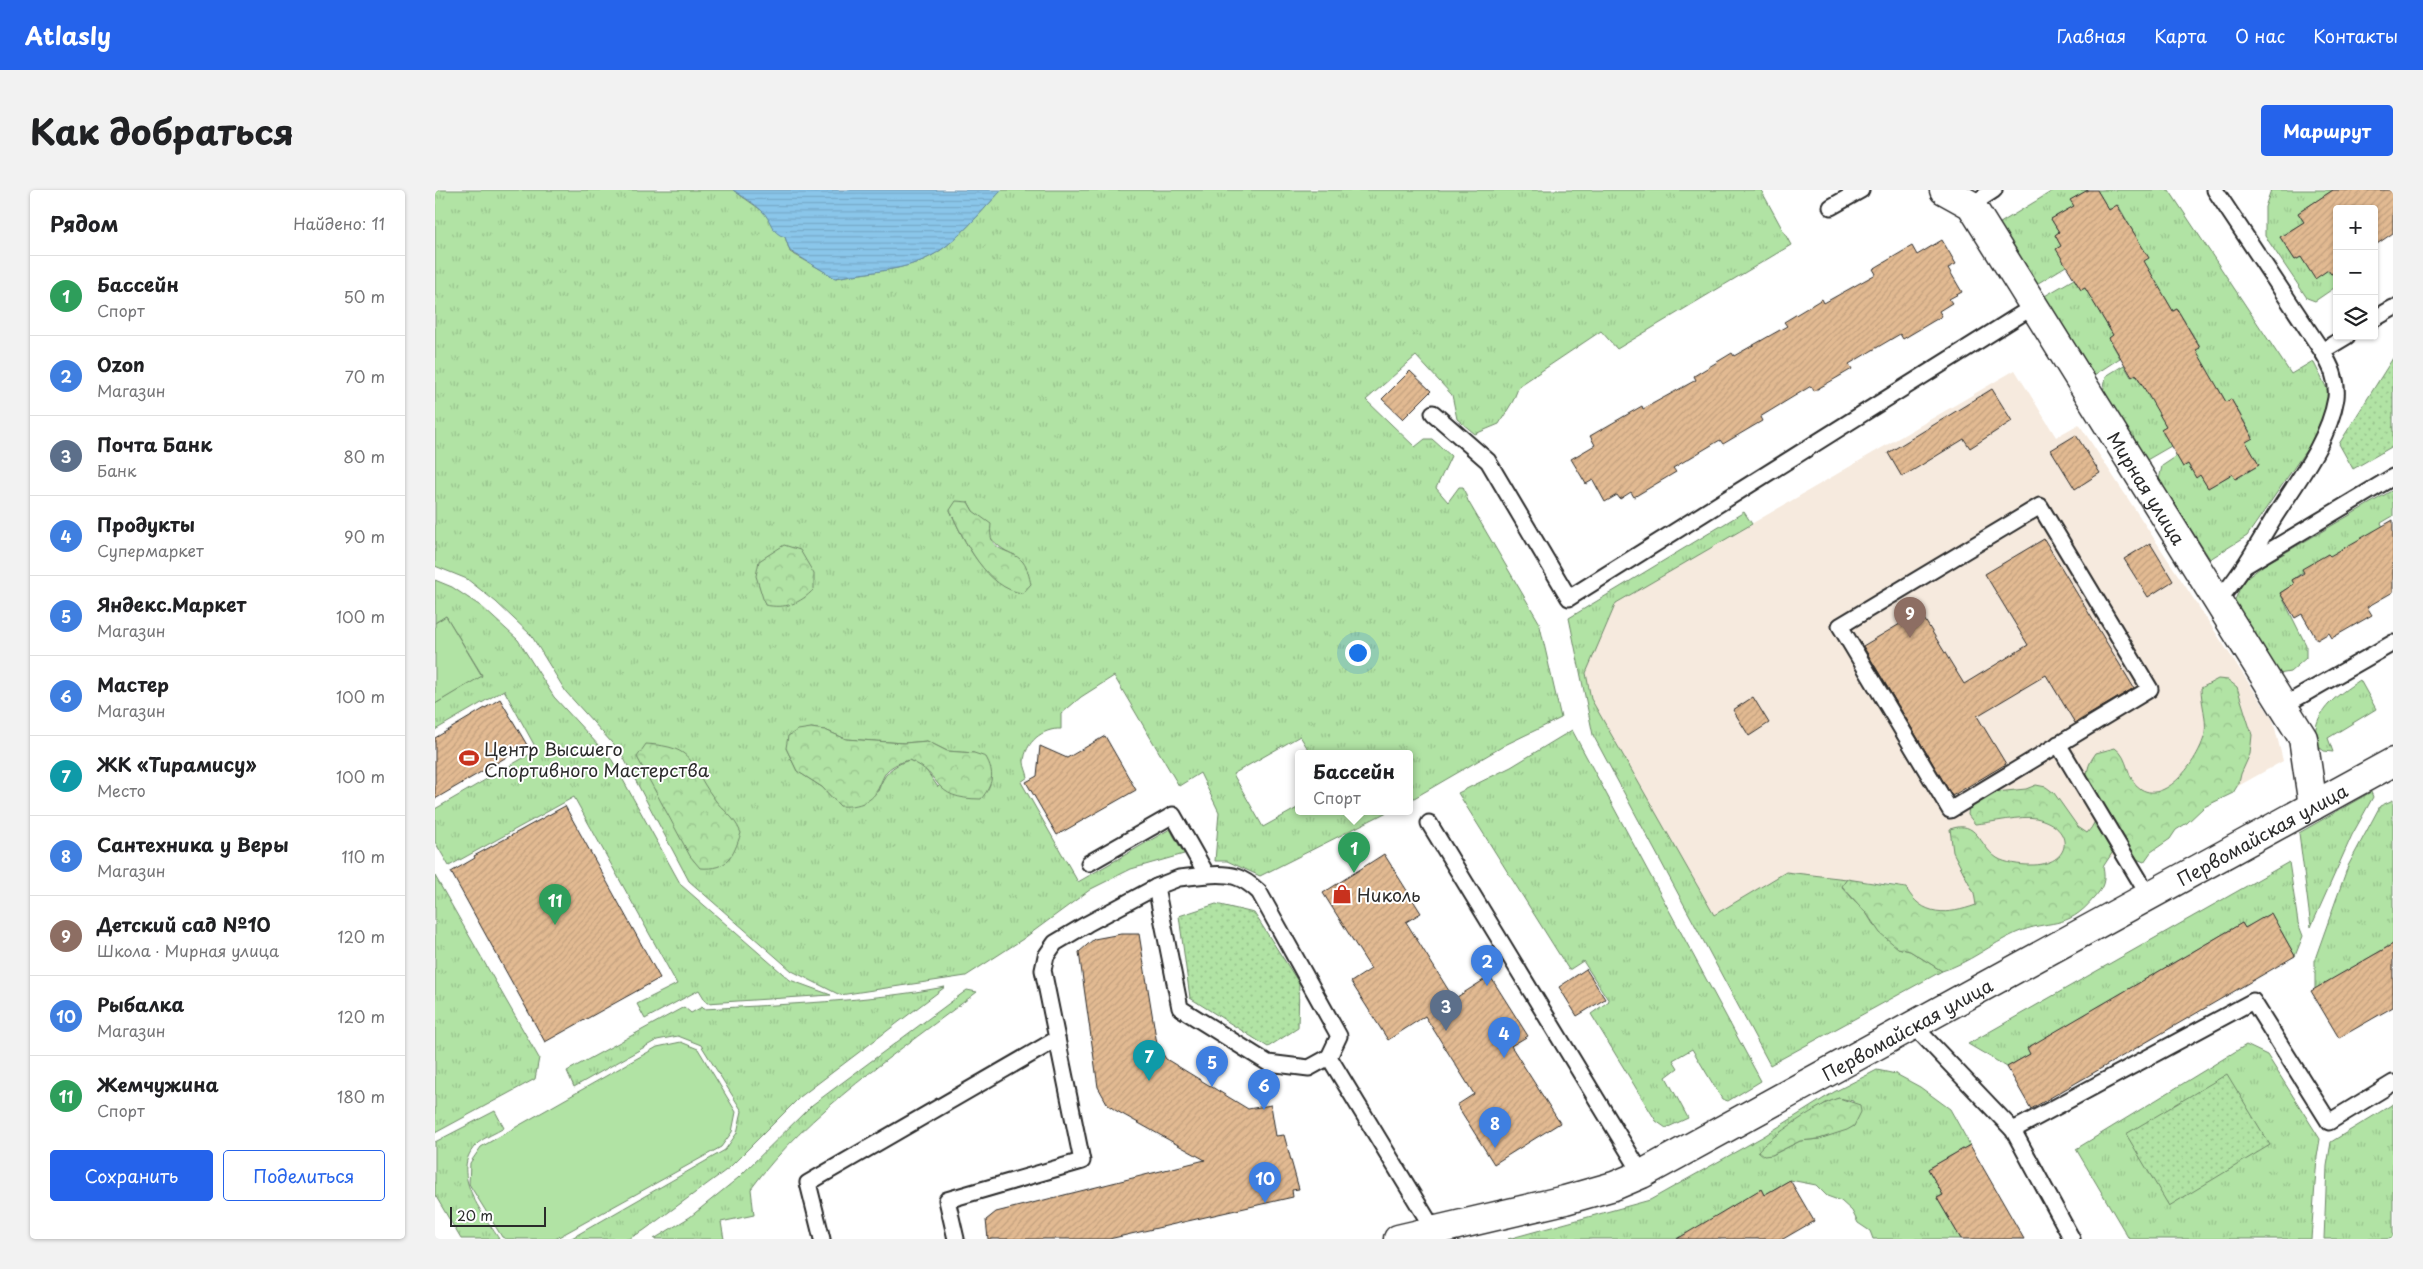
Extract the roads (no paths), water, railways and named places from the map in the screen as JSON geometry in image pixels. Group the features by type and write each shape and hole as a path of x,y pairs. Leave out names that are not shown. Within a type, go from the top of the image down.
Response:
{"street":[{"name":"Мирная улица","path":"1944,190 1971,205 2303,738 2313,806"},
{"name":"Первомайская улица","path":"1398,1239 1435,1232 1565,1200 1615,1186 1642,1174 2393,762"}],"lane":[{"path":"1831,207 1861,190"},
{"path":"1971,205 1994,190"},
{"path":"2215,190 2334,372 2336,396 2331,419 2299,478 2243,567 2217,601"},
{"path":"1433,413 1488,461 1569,598 2034,306"},
{"path":"2378,317 2393,308"},
{"path":"2322,352 2341,340"},
{"path":"2243,567 2393,477"},
{"path":"2040,506 2150,689 2058,744 1950,810 1840,626 2040,506"},
{"path":"2283,706 2393,643"},
{"path":"2058,744 2149,896"},
{"path":"1089,863 1173,815 1207,875"},
{"path":"1429,823 1642,1174"},
{"path":"955,1239 947,1200 1082,1161 1043,970 1045,956 1055,944 1156,887 1179,878 1223,874 1245,879 1259,892 1339,1036 1329,1057 1309,1068 1268,1063 1180,1008 1156,887"},
{"path":"2013,1130 2253,1001 2329,1122 2393,1084"},
{"path":"1913,1025 2013,1130 2071,1239"},
{"path":"821,1239 808,1183 1057,1039"},
{"path":"1329,1057 1435,1232"}],"water":[{"path":"733,190 1002,190 964,230 942,249 930,256 899,268 835,278 790,251 785,237 776,233 762,211"}],"place":[{"name":"Детский сад №10","path":"1910,638"},
{"name":"Центр Высшего Спортивного Мастерства","path":"469,758"},
{"name":"Бассейн","path":"1354,873"},
{"name":"Николь","path":"1342,894"},
{"name":"Жемчужина","path":"555,925"},
{"name":"Ozon","path":"1487,986"},
{"name":"Почта Банк","path":"1446,1031"},
{"name":"Продукты","path":"1504,1058"},
{"name":"ЖК «Тирамису»","path":"1149,1081"},
{"name":"Яндекс.Маркет","path":"1212,1087"},
{"name":"Мастер","path":"1264,1110"},
{"name":"Сантехника у Веры","path":"1495,1148"},
{"name":"Рыбалка","path":"1265,1203"}]}
